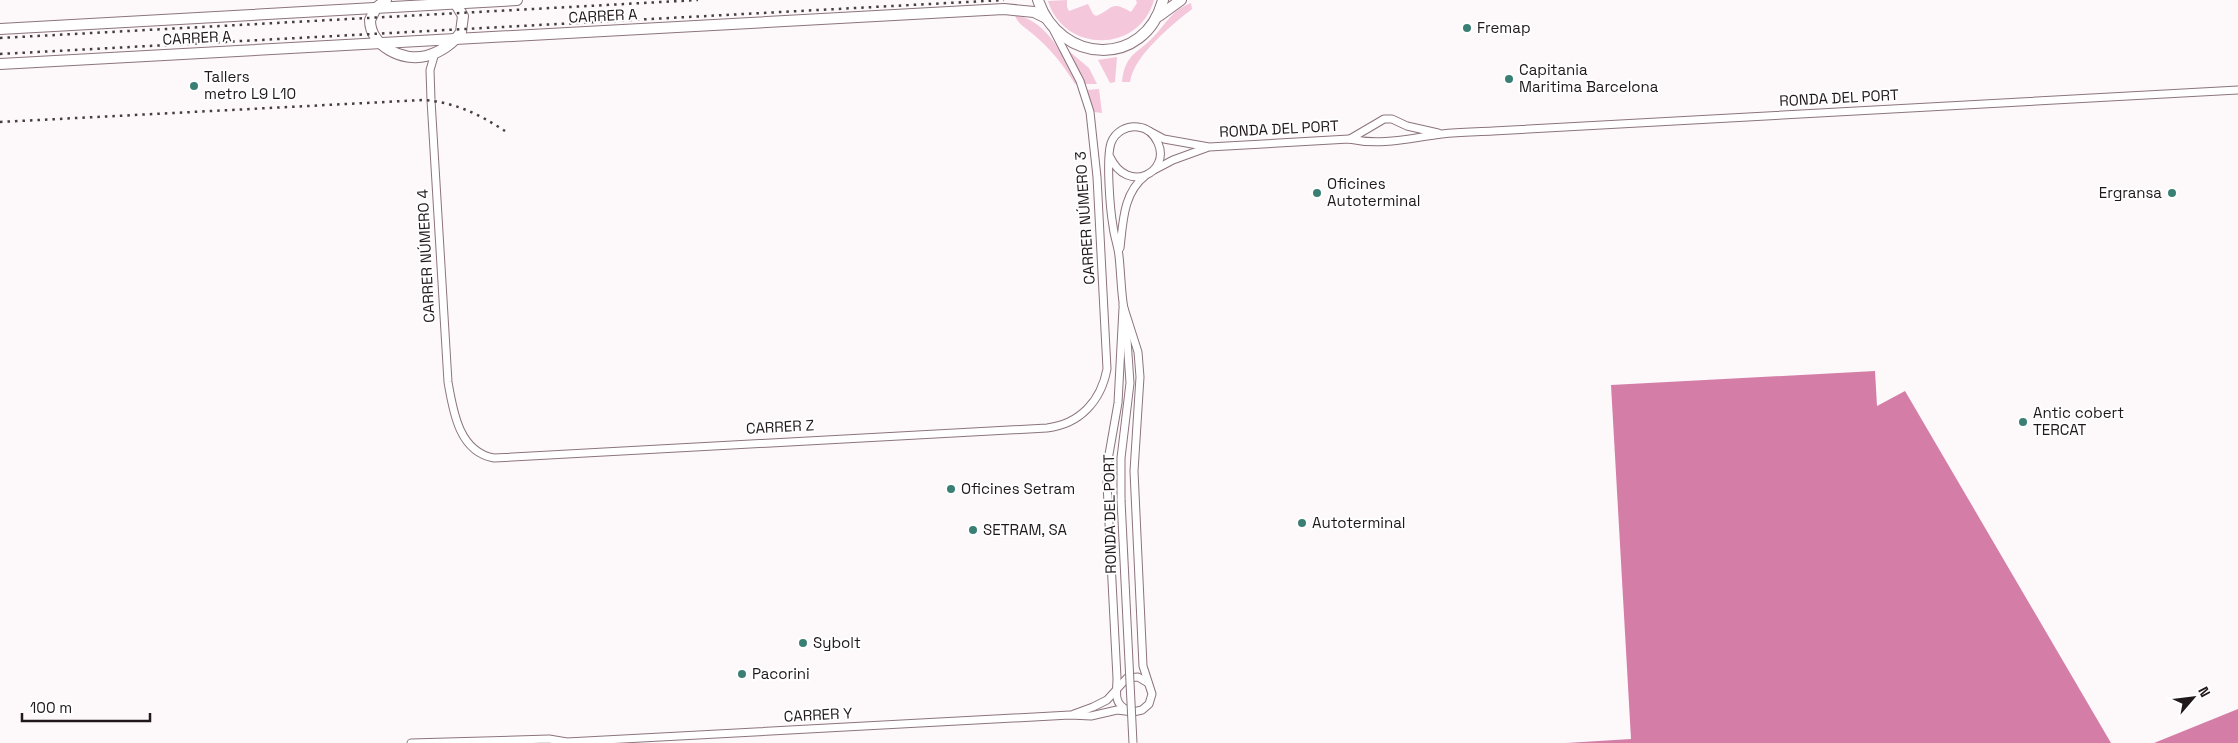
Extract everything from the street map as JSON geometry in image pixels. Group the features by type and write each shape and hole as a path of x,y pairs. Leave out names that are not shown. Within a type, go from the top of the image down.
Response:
{"main road":[{"path":"386,0 372,14 370,26 374,37 380,44 393,52 412,57 435,54 456,39 461,32 463,16 454,2"},
{"name":"CARRER A","path":"0,29 454,2 517,0"},
{"path":"1038,0 1048,21 1064,37 1075,44 1104,51 1129,44 1148,30 1156,18 1163,0"},
{"path":"1156,18 1181,0"},
{"name":"CARRER A","path":"0,64 1004,9 1034,12 1048,21"}],"street":[{"name":"CARRER NÚMERO 3","path":"1048,21 1086,96 1090,112 1097,168 1106,369 1101,390 1084,413"},
{"name":"CARRER NÚMERO 4","path":"435,54 430,70 431,100 448,372 457,420 465,438 475,451"},
{"name":"RONDA DEL PORT","path":"1209,147 1349,139 1366,143 1414,140 1442,134 2238,90"},
{"name":"RONDA DEL PORT","path":"1349,139 1384,119 1392,119 1407,126 1442,134"},
{"path":"1119,256 1112,226 1110,157 1111,143 1121,130 1135,126 1164,139 1209,147"},
{"path":"1149,131 1160,148 1160,159 1149,173"},
{"path":"1110,157 1115,167 1124,175 1136,177 1149,173 1173,160 1209,147"},
{"name":"CARRER NÚMERO 3","path":"1119,256 1126,204 1135,187 1149,173"},
{"name":"RONDA DEL PORT","path":"1119,256 1128,339 1130,383 1121,458 1121,500 1133,743"},
{"path":"1070,715 1091,716 1117,710 1138,711 1149,704 1152,694 1143,666 1134,480 1140,362 1123,304"},
{"path":"1123,304 1118,403 1108,460 1107,484 1116,695 1118,702 1128,711"},
{"name":"CARRER Z","path":"475,451 494,458 1047,428 1065,424 1084,413"},
{"path":"1070,715 1107,700 1123,680 1131,676 1142,678 1150,685"},
{"name":"CARRER Y","path":"411,743 549,739 566,743 1070,715"},
{"path":"495,743 508,741"}],"shaded area":[{"path":"1067,0 1069,11 1088,4 1096,16 1113,6 1120,6 1131,12 1137,3 1136,0 1154,0 1146,18 1133,30 1118,38 1101,40 1085,38 1069,30 1057,18 1048,1"},
{"path":"1191,3 1192,9 1146,51 1133,72 1130,82 1122,82 1126,64 1134,54 1151,40 1168,19 1185,5"},
{"path":"1015,15 1027,18 1046,32 1061,52 1078,84 1075,84 1052,52 1020,24"},
{"path":"1070,52 1089,68 1097,84 1085,84 1069,54"},
{"path":"1117,57 1115,82 1110,83 1098,60"},
{"path":"1099,89 1102,113 1094,112 1087,90"},
{"path":"1875,371 1877,406 1905,391 2111,743 1566,743 1631,739 1611,385"},
{"path":"2238,709 2238,743 2154,743"}],"railway":[{"path":"0,38 698,0"},
{"path":"0,54 1004,0"},
{"path":"0,122 423,100 456,106 486,119 505,131"}],"place":[{"name":"Fremap","path":"1467,28"},
{"name":"Capitania Maritima Barcelona","path":"1509,79"},
{"name":"Tallers metro L9 L10","path":"194,86"},
{"name":"Oficines Autoterminal","path":"1317,193"},
{"name":"Ergransa","path":"2172,193"},
{"name":"Antic cobert TERCAT","path":"2023,422"},
{"name":"Oficines Setram","path":"951,489"},
{"name":"Autoterminal","path":"1302,523"},
{"name":"SETRAM, SA","path":"973,530"},
{"name":"Sybolt","path":"803,643"},
{"name":"Pacorini","path":"742,674"}]}
